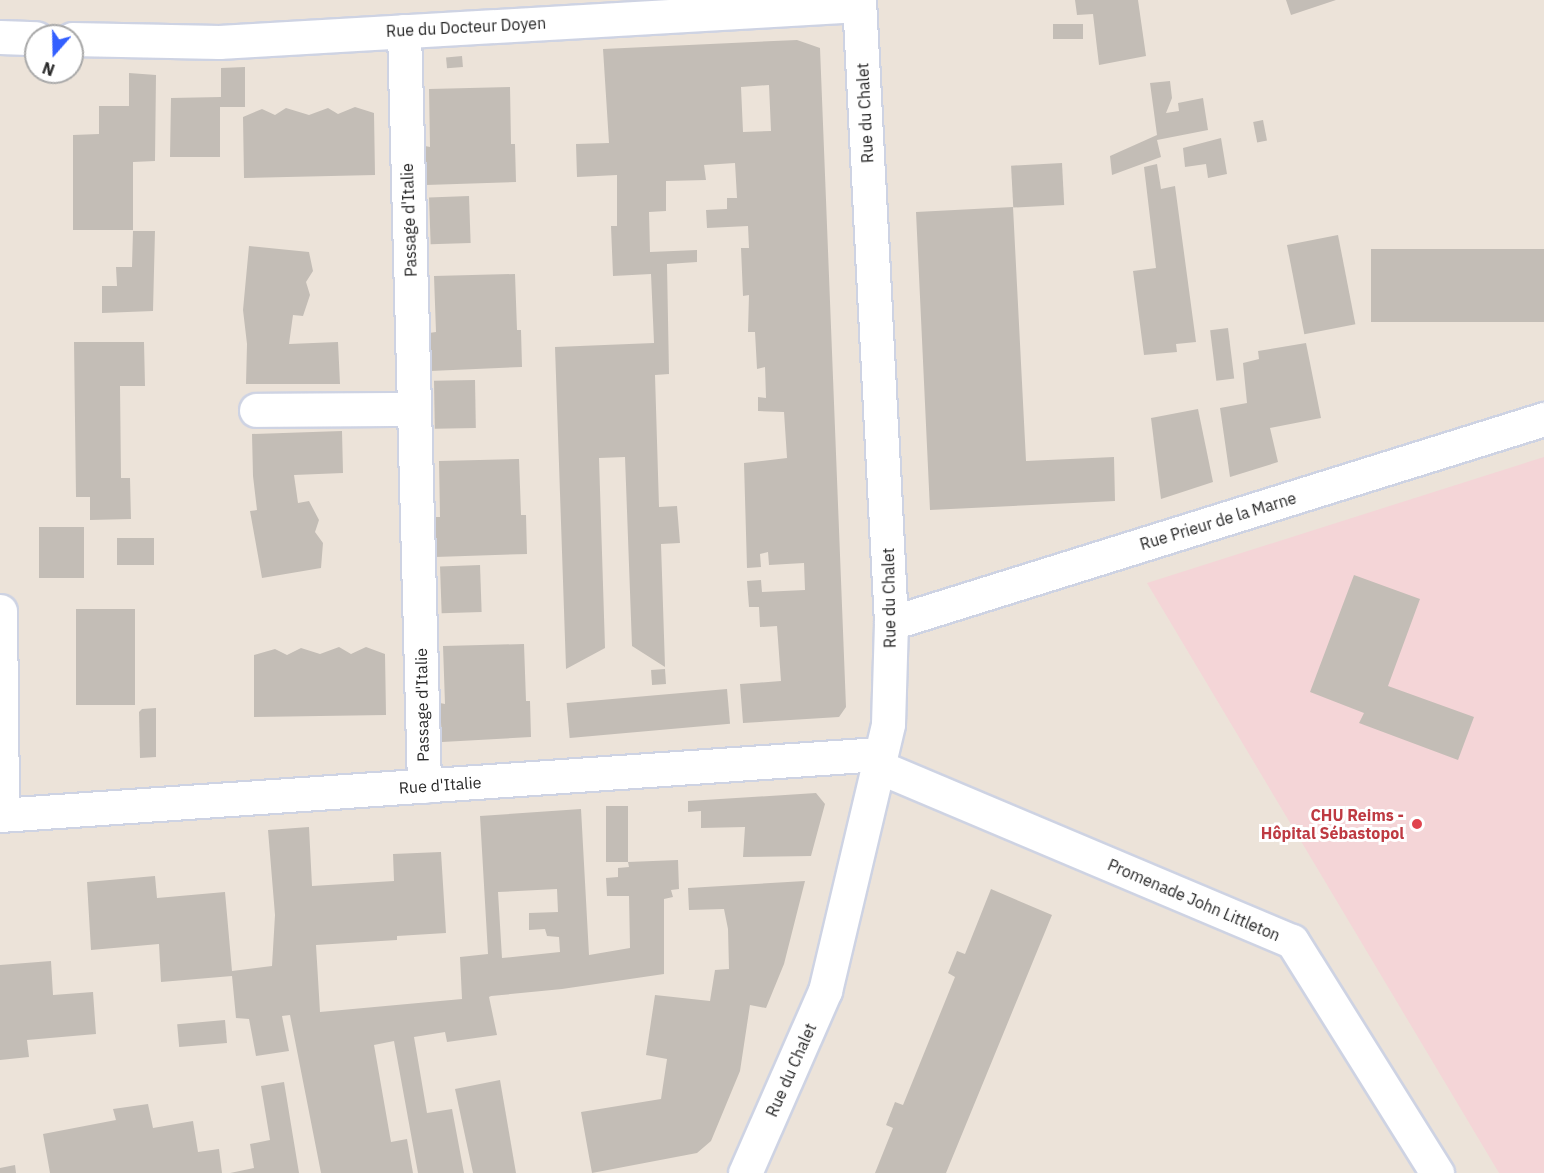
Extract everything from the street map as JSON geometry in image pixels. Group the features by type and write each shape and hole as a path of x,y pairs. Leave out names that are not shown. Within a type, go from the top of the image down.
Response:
{"street":[{"name":"Rue du Docteur Doyen","path":"84,39 219,42 859,3"},
{"name":"Rue du Chalet","path":"745,1173 825,992 888,724 891,623 859,3"},
{"name":"Passage d'Italie","path":"404,31 424,786"},
{"path":"0,37 24,38"},
{"path":"256,410 414,409"},
{"name":"Rue Prieur de la Marne","path":"891,623 1544,419"},
{"path":"0,611 1,815"},
{"name":"Rue d'Italie","path":"1,815 424,786 879,760"},
{"name":"Promenade John Littleton","path":"879,760 1292,941 1430,1171"}],"shaded area":[{"name":"CHU Reims - Hôpital Sébastopol","path":"1544,457 1544,1173 1499,1173 1147,583"}],"building":[{"path":"1075,0 1138,0 1146,56 1099,65 1093,14 1077,15"},
{"path":"1286,0 1336,0 1291,15"},
{"path":"1053,24 1083,24 1083,39 1053,39"},
{"path":"797,40 820,48 846,707 839,717 743,723 740,684 781,681 777,626 760,627 759,607 749,607 747,581 761,580 762,592 805,590 804,563 769,565 768,552 760,554 761,567 747,568 744,463 787,458 784,412 758,411 758,397 766,398 765,367 757,369 755,332 748,332 749,295 743,296 741,248 749,248 748,226 707,228 706,210 727,209 727,198 737,198 735,163 704,165 706,180 666,181 666,211 649,212 650,252 697,250 697,262 667,264 669,374 655,375 659,507 677,506 680,543 661,544 665,667 632,646 625,457 599,458 605,648 566,669 555,347 654,343 651,274 613,276 611,226 617,226 617,175 577,177 576,144 609,143 603,49","holes":["769,85 771,131 743,132 741,87"]},
{"path":"462,56 463,67 447,68 446,57"},
{"path":"245,67 245,107 220,107 220,157 170,157 171,98 221,97 221,68"},
{"path":"129,73 156,75 155,161 133,162 133,230 73,230 73,135 99,134 99,106 129,106"},
{"path":"1170,81 1172,98 1166,113 1179,111 1178,103 1203,98 1208,130 1157,140 1161,157 1112,175 1110,156 1157,135 1150,83"},
{"path":"510,87 511,144 515,144 516,182 426,185 425,146 430,147 429,89"},
{"path":"355,107 374,113 375,175 244,178 243,117 262,109 275,115 286,108 309,115 328,108 338,114"},
{"path":"1263,120 1267,141 1257,143 1253,122"},
{"path":"1221,138 1227,174 1208,178 1206,164 1185,167 1183,148"},
{"path":"1062,163 1064,205 1013,208 1011,166"},
{"path":"1157,164 1161,189 1175,186 1196,342 1176,344 1177,352 1144,355 1133,271 1156,268 1144,167"},
{"path":"469,196 471,243 431,244 429,197"},
{"path":"1013,207 1026,461 1114,457 1115,501 930,510 916,212"},
{"path":"133,231 155,231 153,311 102,313 102,286 117,286 116,267 132,267"},
{"path":"1338,235 1355,324 1304,334 1287,245"},
{"path":"249,246 309,252 313,271 306,282 310,295 303,316 293,315 289,344 338,342 340,384 246,384 247,344 243,310"},
{"path":"1371,249 1544,249 1544,322 1371,322"},
{"path":"515,274 517,330 521,330 522,367 430,371 429,333 436,332 434,276"},
{"path":"1228,328 1234,379 1216,381 1210,330"},
{"path":"74,342 144,342 145,386 120,386 121,478 130,478 131,519 90,520 90,497 76,497"},
{"path":"1306,343 1321,418 1270,428 1278,462 1230,477 1220,408 1247,403 1243,363 1259,359 1258,351"},
{"path":"475,380 476,428 435,429 434,381"},
{"path":"1198,409 1213,482 1161,499 1151,418"},
{"path":"342,431 343,473 294,475 298,503 309,501 319,520 315,532 323,543 321,568 262,578 250,511 257,510 252,434"},
{"path":"519,459 521,515 526,515 527,554 435,557 434,517 440,517 439,461"},
{"path":"39,527 84,527 84,578 39,578"},
{"path":"117,538 154,538 154,565 117,565"},
{"path":"480,565 482,612 442,613 440,566"},
{"path":"1354,575 1420,599 1388,686 1474,717 1458,760 1359,723 1364,713 1310,692"},
{"path":"76,609 135,609 135,705 76,705"},
{"path":"524,644 526,701 530,701 531,737 442,742 440,703 445,704 443,646"},
{"path":"339,647 351,654 366,647 385,654 386,715 254,717 254,655 275,649 287,655 301,648 320,654"},
{"path":"665,669 666,684 652,685 651,670"},
{"path":"727,689 730,724 570,738 567,703"},
{"path":"156,708 156,757 140,758 139,712 142,709"},
{"path":"816,793 825,804 811,856 743,857 745,827 701,828 701,811 688,812 688,801"},
{"path":"606,806 628,806 628,862 606,862"},
{"path":"581,809 589,955 630,948 629,896 607,896 606,878 618,877 618,868 629,867 628,862 678,860 679,889 671,890 673,897 664,899 664,974 562,989 491,996 489,997 497,1035 447,1042 445,1032 414,1037 427,1113 452,1109 464,1173 418,1173 394,1041 374,1045 391,1142 407,1139 413,1173 321,1173 290,1015 282,1016 289,1051 256,1056 249,1019 236,1018 232,976 161,982 159,944 91,950 87,882 155,876 157,898 225,892 232,971 272,966 275,915 268,830 309,827 312,886 394,881 393,854 441,852 446,933 397,936 397,940 316,945 320,1012 462,999 460,957 488,954 480,816","holes":["557,889 558,912 529,913 529,930 545,929 547,936 559,937 560,952 502,958 498,892"]},
{"path":"805,881 784,964 766,1008 750,1005 740,1071 711,1141 697,1153 592,1173 581,1112 661,1099 667,1059 646,1055 655,995 710,1001 715,970 729,969 728,929 724,909 689,910 688,888"},
{"path":"991,889 1052,915 946,1173 875,1173 893,1128 886,1125 895,1102 903,1105 955,977 948,973 957,951 965,954"},
{"path":"51,961 53,995 93,992 96,1034 27,1040 29,1057 0,1060 0,965"},
{"path":"225,1020 227,1043 179,1047 177,1024"},
{"path":"500,1080 516,1173 473,1173 455,1089"},
{"path":"284,1082 299,1173 230,1173 254,1168 250,1144 270,1140 261,1086"},
{"path":"148,1104 153,1128 193,1121 198,1152 219,1149 222,1173 50,1173 43,1134 116,1120 113,1109"},
{"path":"15,1165 16,1173 0,1173 0,1168"}],"place":[{"name":"CHU Reims - Hôpital Sébastopol","path":"1417,824"}]}
